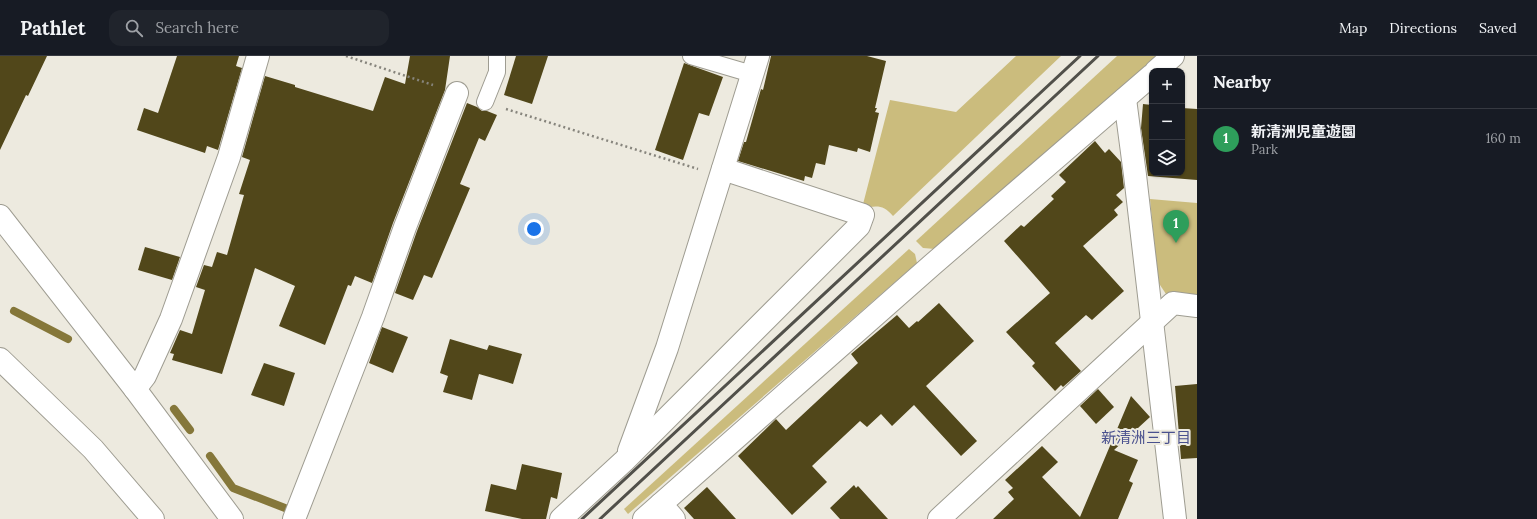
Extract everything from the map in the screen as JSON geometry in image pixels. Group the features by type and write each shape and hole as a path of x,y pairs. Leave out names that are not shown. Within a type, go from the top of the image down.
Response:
{"street":[{"path":"135,389 145,376 171,319 229,157 258,56"},
{"path":"1159,68 1173,56"},
{"path":"627,458 667,348 755,65"},
{"path":"644,519 667,512 932,265 1149,78"},
{"path":"294,519 373,318 404,227 457,93"},
{"path":"1125,99 1175,519"},
{"path":"561,519 627,458 859,226 863,215 722,173"},
{"path":"0,216 135,389 232,519"},
{"path":"939,519 1173,303 1197,306"},
{"path":"0,359 93,449 153,519"}],"lane":[{"path":"485,102 497,72 497,56"},
{"path":"691,56 755,65"}],"path":[{"path":"346,56 457,93"},
{"path":"485,102 722,173"}],"shaded area":[{"path":"1016,56 1061,56 893,216 883,208 862,208 890,100 956,112"},
{"path":"1117,56 1159,56 935,249 923,248 916,241"},
{"path":"1150,199 1197,203 1197,298 1166,294 1158,282"},
{"path":"909,249 915,254 917,263 628,514 624,509"}],"building":[{"path":"0,56 47,56 28,96 26,95 0,150"},
{"path":"177,56 239,56 236,66 242,68 218,150 207,146 205,153 137,130 144,108 158,113"},
{"path":"410,56 450,56 445,90 393,223 372,283 355,276 351,286 348,285 325,345 279,326 295,286 255,268 222,374 172,360 174,354 170,353 180,330 192,334 205,290 196,287 204,265 212,267 217,252 227,255 244,195 239,194 250,160 242,157 265,76 295,85 295,87 373,111 385,77 405,84"},
{"path":"516,56 548,56 532,104 504,95"},
{"path":"771,56 867,56 886,61 875,108 877,108 875,112 879,113 870,152 858,148 857,152 829,145 825,165 816,163 812,178 805,176 804,181 738,161 744,142 746,142 761,89 763,90"},
{"path":"684,63 723,77 709,116 699,113 683,160 655,150"},
{"path":"467,103 482,111 487,111 497,115 485,141 479,138 460,184 470,188 432,278 424,275 413,300 395,293 417,231"},
{"path":"1143,104 1149,105 1149,176 1185,176 1185,108 1197,109 1197,180 1148,176 1141,128"},
{"path":"1095,141 1105,153 1109,149 1121,162 1124,188 1116,195 1123,202 1114,210 1118,215 1083,246 1124,291 1092,320 1086,315 1055,343 1081,371 1063,387 1061,385 1055,391 1032,366 1035,363 1006,332 1050,293 1004,241 1021,225 1024,227 1054,199 1051,196 1066,182 1059,175"},
{"path":"145,247 180,257 172,280 138,270"},
{"path":"939,303 974,341 926,386 977,441 961,456 914,405 892,426 881,414 867,427 860,421 812,466 827,482 792,515 738,456 776,419 786,430 858,363 851,354 897,315 909,328"},
{"path":"382,327 408,337 393,373 369,363"},
{"path":"450,339 487,350 489,345 522,354 513,384 479,374 472,400 443,392 448,376 440,373"},
{"path":"264,363 295,373 284,406 251,395"},
{"path":"1197,384 1197,458 1181,459 1175,386"},
{"path":"1098,389 1114,407 1096,424 1080,406"},
{"path":"1131,396 1150,417 1114,450 1138,460 1129,481 1133,483 1118,519 993,519 1014,499 1008,492 1013,488 1005,480 1042,446 1058,462 1042,477 1080,517"},
{"path":"522,464 562,473 557,499 551,497 546,519 522,519 485,511 491,484 516,490"},
{"path":"854,485 856,488 858,486 888,519 840,519 830,508"},
{"path":"707,487 736,519 694,519 684,508"}],"waterway":[{"path":"14,311 68,339"},
{"path":"174,409 190,430"},
{"path":"210,456 233,488 285,508"}],"railway":[{"path":"582,519 1080,56"},
{"path":"600,519 1098,56"}],"place":[{"name":"新清洲児童遊園","path":"1176,243"}],"district":[{"name":"新清洲三丁目","path":"1146,438"}]}
